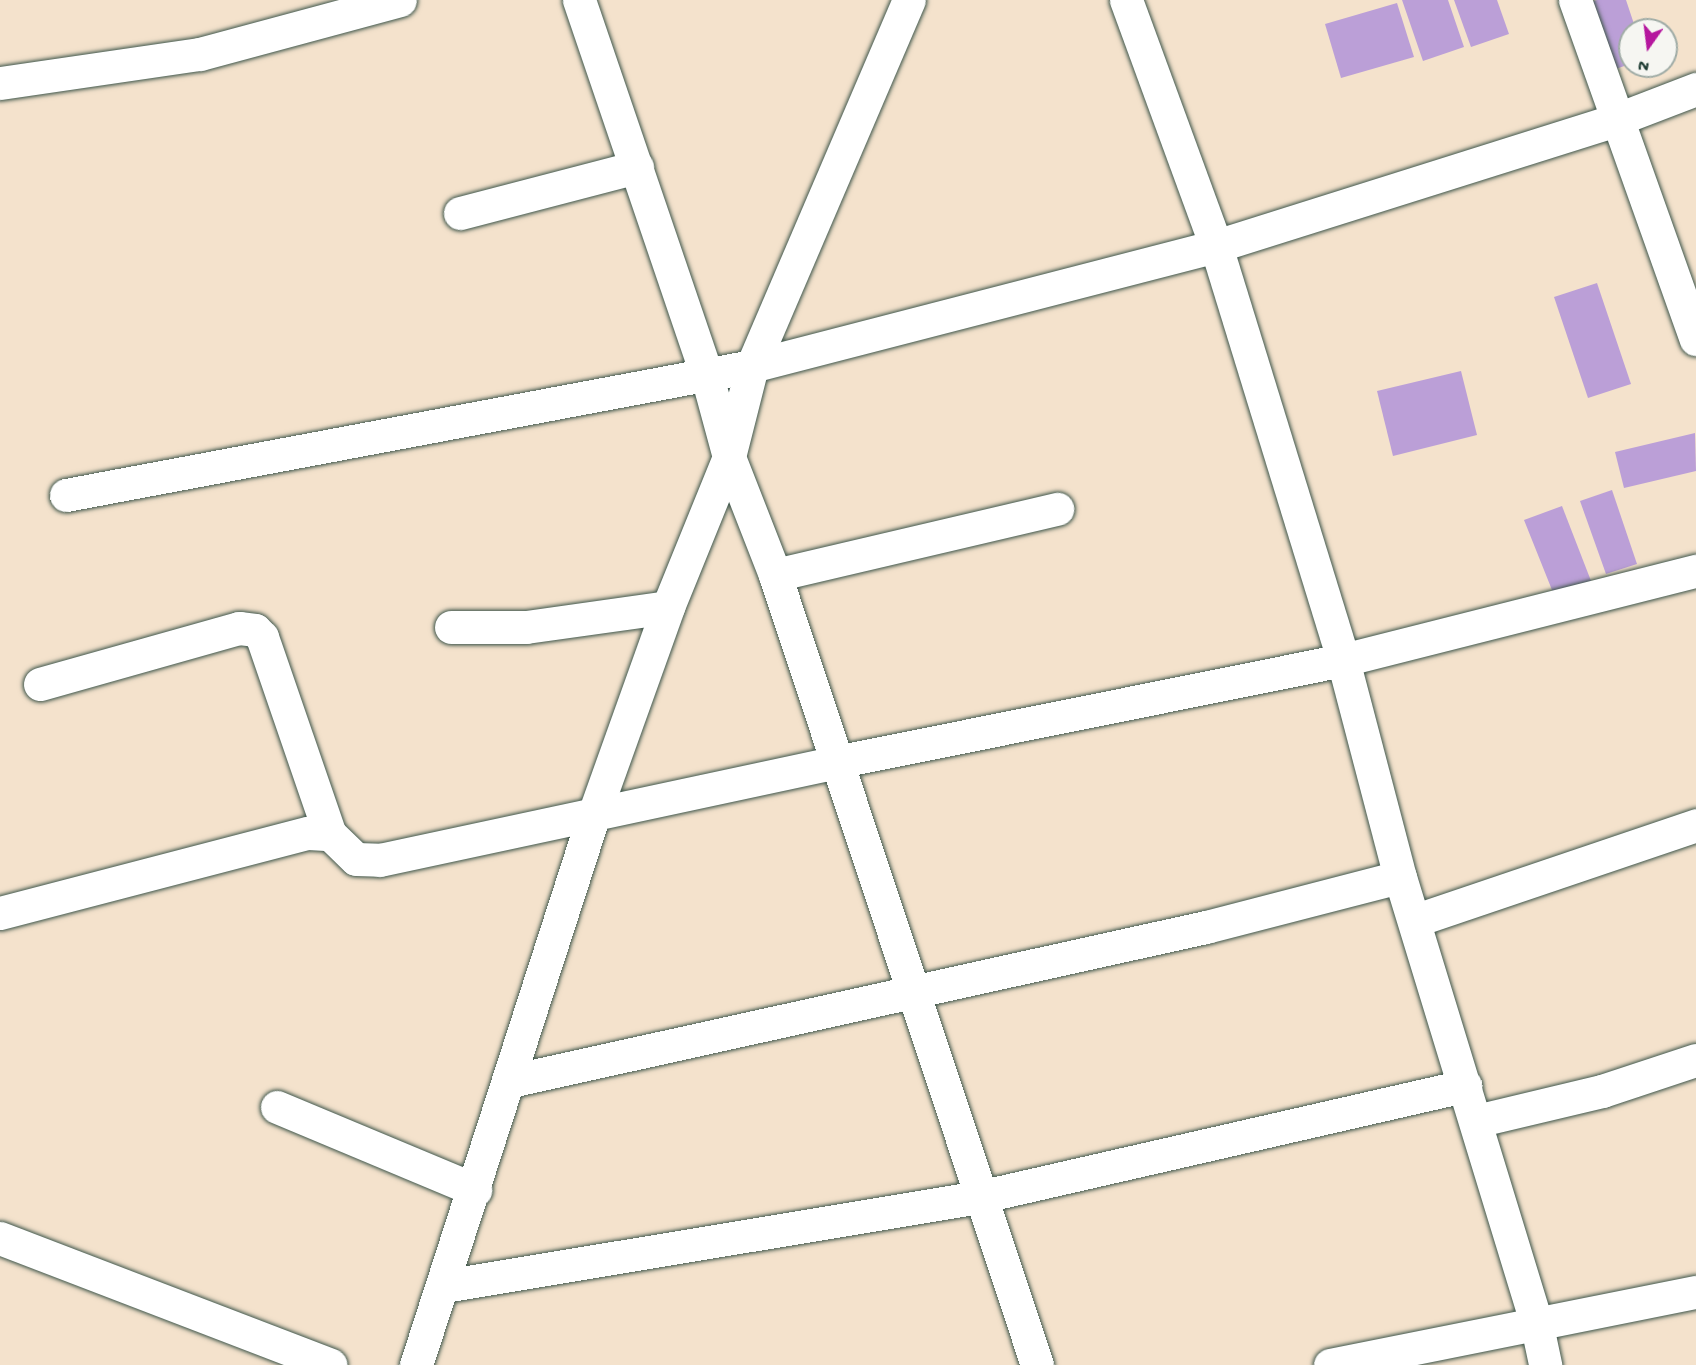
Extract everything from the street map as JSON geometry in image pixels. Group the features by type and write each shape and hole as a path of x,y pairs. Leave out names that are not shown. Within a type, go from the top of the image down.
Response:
{"street":[{"path":"0,83 201,54 400,0"},
{"path":"579,0 707,376 729,457 775,575 910,992 1037,1365"},
{"path":"416,1365 510,1082 594,814 668,607 729,457 752,366 909,0"},
{"path":"1126,0 1216,246 1343,660 1400,877 1416,920 1538,1326 1545,1365"},
{"path":"1575,0 1695,332"},
{"path":"66,495 752,366 1216,246 1618,119 1696,89"},
{"path":"460,213 637,167"},
{"path":"775,575 1057,509"},
{"path":"40,684 239,628 255,630 262,637 330,834 356,859 366,862 836,762 1343,660 1696,571"},
{"path":"451,627 526,627 668,607"},
{"path":"1416,920 1696,825"},
{"path":"0,913 285,837 330,834"},
{"path":"510,1082 1206,927 1400,877"},
{"path":"1476,1121 1602,1091 1696,1060"},
{"path":"444,1286 979,1197 1466,1086"},
{"path":"277,1107 475,1190"},
{"path":"0,1238 330,1365"},
{"path":"1330,1365 1538,1326 1696,1292"}],"building":[{"path":"1402,0 1448,0 1464,47 1423,61"},
{"path":"1454,0 1497,0 1509,34 1471,47"},
{"path":"1597,0 1626,0 1632,18 1618,18 1618,68 1610,71 1587,3"},
{"path":"1397,3 1414,57 1341,78 1325,24"},
{"path":"1597,283 1631,384 1588,398 1554,297"},
{"path":"1461,371 1477,435 1393,456 1377,391"},
{"path":"1695,433 1696,471 1624,488 1615,452"},
{"path":"1612,490 1637,564 1606,574 1580,501"},
{"path":"1562,506 1593,586 1556,600 1524,520"}]}
